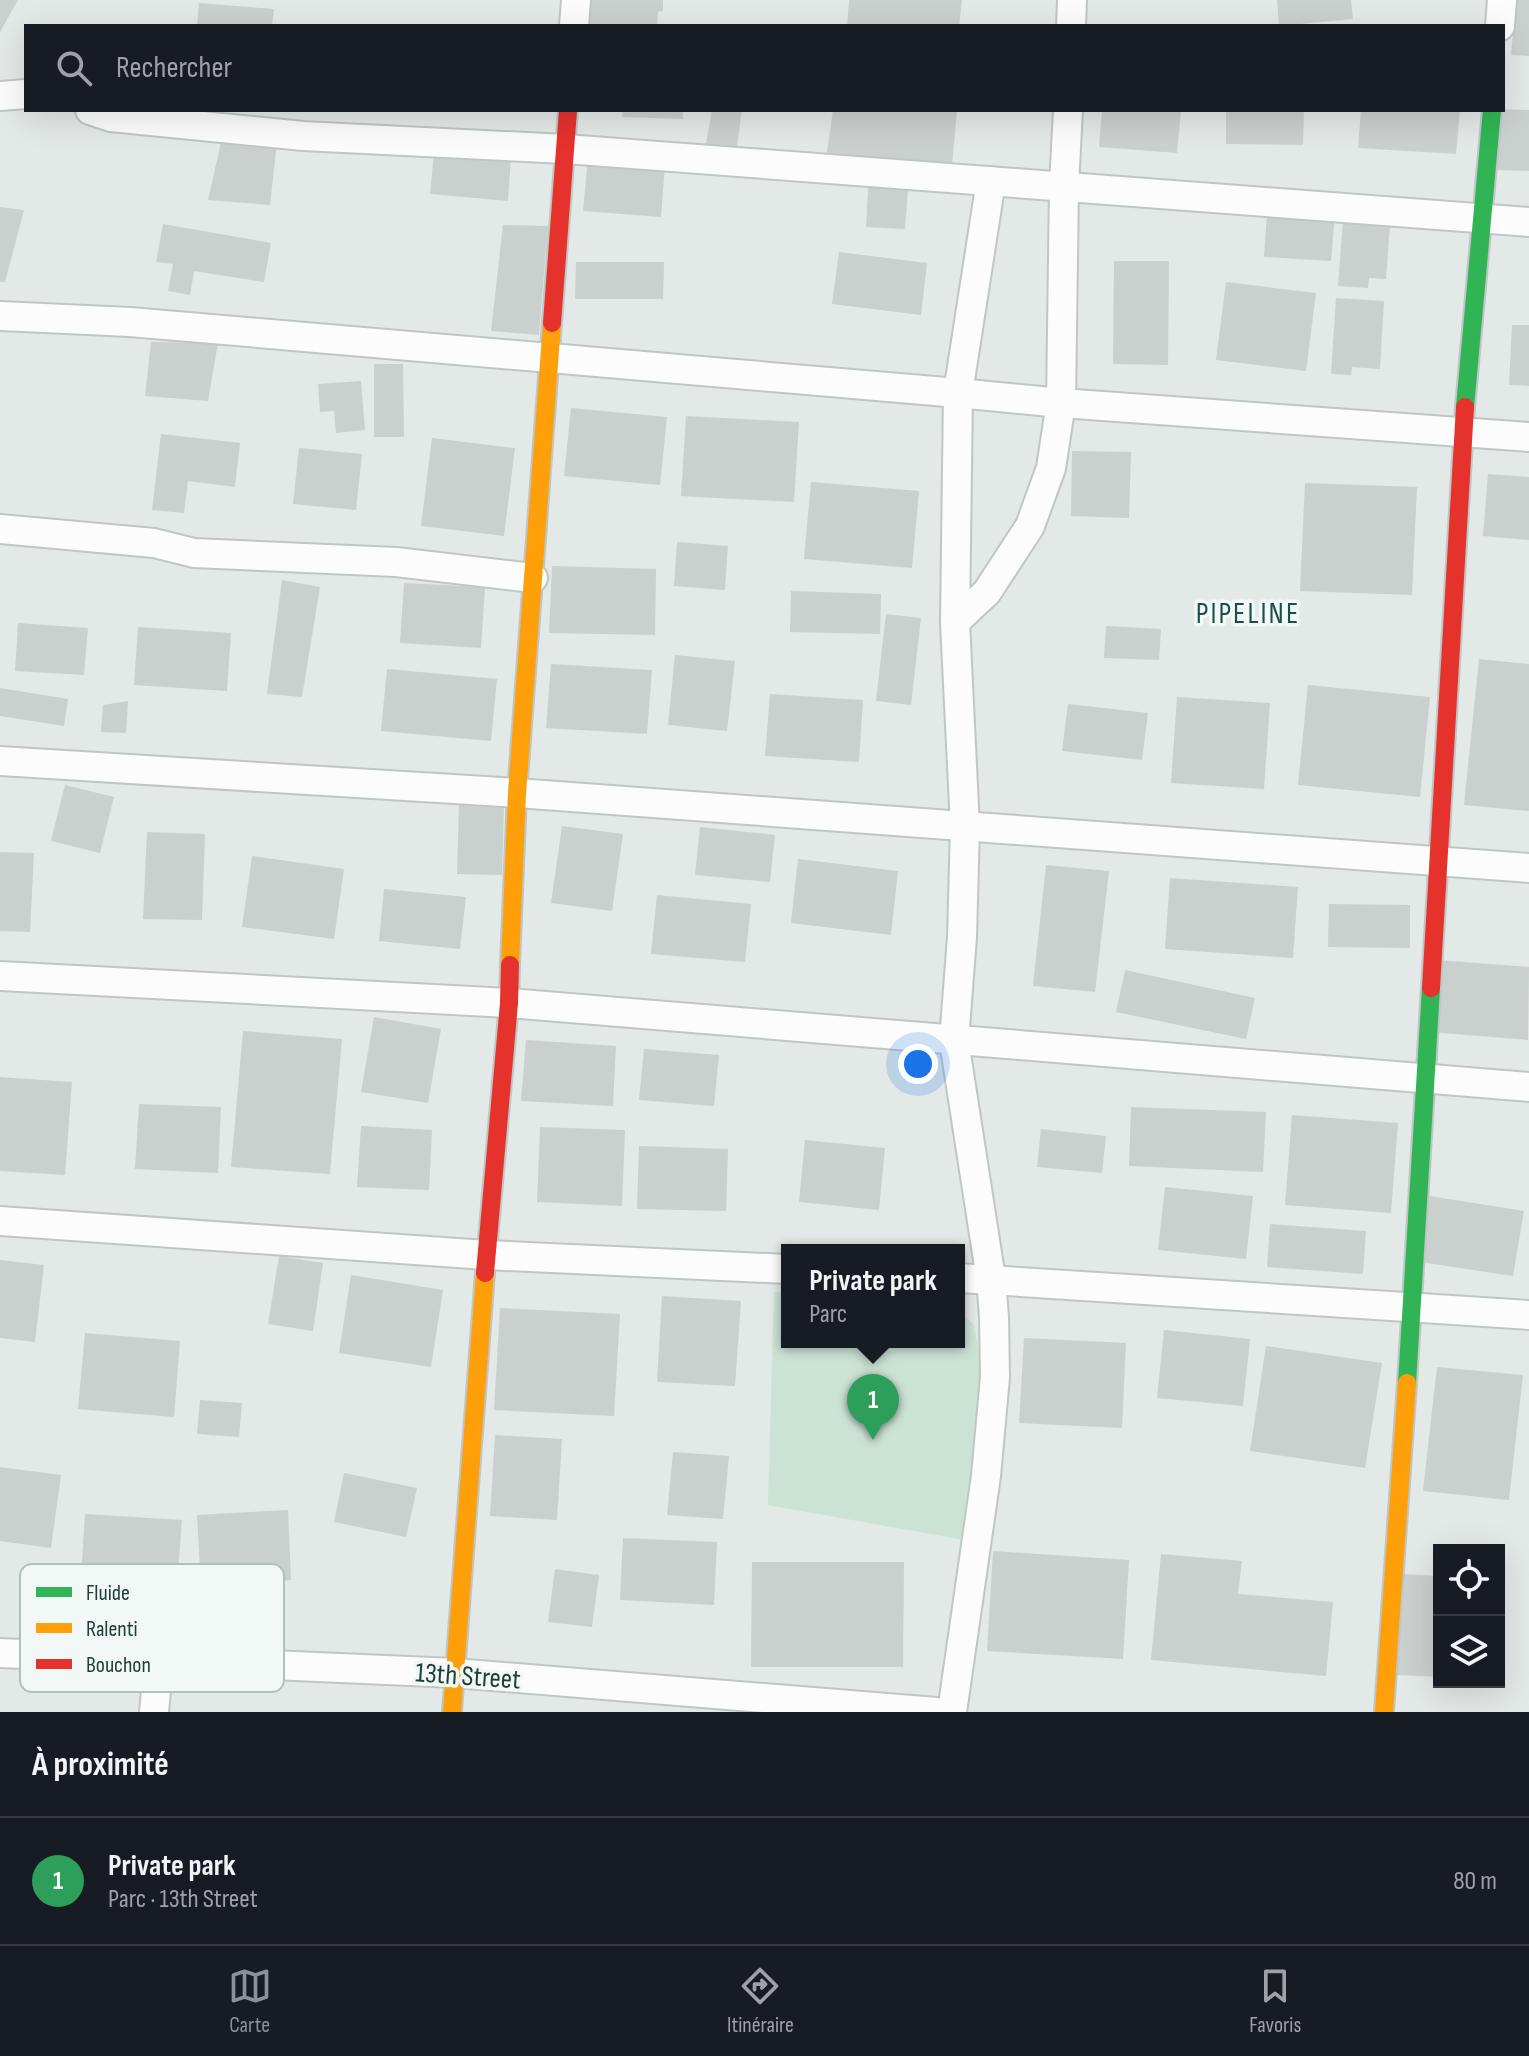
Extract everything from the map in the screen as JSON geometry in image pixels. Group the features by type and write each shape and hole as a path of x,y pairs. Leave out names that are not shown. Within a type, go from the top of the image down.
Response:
{"street":[{"path":"574,24 576,0"},
{"path":"1071,24 1072,0"},
{"path":"1500,24 1502,0"},
{"path":"0,96 24,94"},
{"path":"96,112 111,117 303,136 566,149 1529,222"},
{"path":"452,1712 486,1255 509,1003 517,793 568,112"},
{"path":"955,622 987,592 1030,526 1051,468 1061,403 1068,112"},
{"path":"1384,1712 1413,1306 1463,432 1492,112"},
{"path":"952,1712 986,1476 994,1391 991,1279 954,1041 962,937 965,827 955,622 958,393 991,181"},
{"path":"0,316 130,322 1061,403 1529,437"},
{"path":"0,529 154,543 194,553 396,562 533,578"},
{"path":"0,761 517,793 1529,868"},
{"path":"0,976 509,1003 1529,1087"},
{"path":"0,1221 486,1255 781,1269"},
{"path":"965,1278 1529,1315"},
{"name":"13th Street","path":"0,1653 20,1654"},
{"name":"13th Street","path":"284,1665 455,1673 936,1712"},
{"path":"154,1712 156,1692"}],"green space":[{"path":"774,1292 781,1293 781,1348 965,1348 965,1316 974,1325 983,1374 964,1540 768,1505"}],"building":[{"path":"0,0 18,0 0,32"},
{"path":"591,0 663,0 663,11 658,12 657,24 589,24"},
{"path":"849,0 962,0 959,24 847,24"},
{"path":"1277,0 1351,0 1353,19 1279,24"},
{"path":"1516,0 1529,0 1529,56 1511,55"},
{"path":"199,3 274,9 272,24 197,24"},
{"path":"1505,109 1529,110 1529,171 1497,170 1503,112"},
{"path":"623,112 683,112 683,119 622,117"},
{"path":"712,112 742,112 736,153 705,149"},
{"path":"833,112 957,112 952,165 826,159"},
{"path":"1102,112 1181,112 1177,153 1099,147"},
{"path":"1226,112 1304,112 1303,145 1226,144"},
{"path":"1361,112 1460,112 1456,154 1358,148"},
{"path":"221,142 277,143 270,205 208,200"},
{"path":"434,153 511,157 508,201 430,194"},
{"path":"588,158 665,165 661,217 583,211"},
{"path":"869,174 909,176 905,229 866,227"},
{"path":"1268,199 1336,203 1331,261 1264,257"},
{"path":"0,207 24,210 5,282 0,282"},
{"path":"1344,207 1391,211 1386,279 1369,278 1368,288 1338,286"},
{"path":"163,224 271,243 264,282 194,271 190,295 168,291 173,264 156,262"},
{"path":"503,225 548,226 539,335 491,331"},
{"path":"839,252 927,263 921,315 832,304"},
{"path":"1114,261 1169,261 1168,365 1113,364"},
{"path":"576,262 664,262 663,299 575,299"},
{"path":"1226,282 1316,293 1306,371 1216,360"},
{"path":"1336,298 1384,301 1380,369 1352,367 1351,375 1331,374"},
{"path":"1512,325 1529,325 1529,386 1509,385"},
{"path":"151,342 218,343 208,401 145,396"},
{"path":"374,364 403,364 404,437 374,437"},
{"path":"361,381 365,430 336,433 334,411 320,412 318,384"},
{"path":"571,408 667,417 660,485 564,476"},
{"path":"686,416 799,422 794,502 681,496"},
{"path":"161,434 240,443 235,487 188,481 184,513 152,510"},
{"path":"432,438 515,448 504,536 421,526"},
{"path":"299,448 362,454 356,510 293,504"},
{"path":"1072,451 1131,452 1129,518 1071,516"},
{"path":"1488,474 1529,477 1529,540 1483,536"},
{"path":"811,482 919,491 912,568 804,559"},
{"path":"1305,483 1417,487 1412,595 1300,591"},
{"path":"677,542 728,546 725,590 674,586"},
{"path":"552,566 656,569 655,635 549,633"},
{"path":"282,580 320,587 302,697 267,694"},
{"path":"404,583 485,587 481,648 400,643"},
{"path":"791,591 881,594 880,634 790,632"},
{"path":"886,614 921,618 911,705 876,701"},
{"path":"18,623 88,628 84,675 15,671"},
{"path":"1106,626 1161,629 1159,660 1104,658"},
{"path":"138,627 231,633 227,691 134,685"},
{"path":"675,655 735,661 727,731 668,725"},
{"path":"1479,659 1529,664 1529,811 1464,805"},
{"path":"551,664 652,670 647,734 546,728"},
{"path":"387,669 497,679 491,741 381,731"},
{"path":"1308,685 1430,697 1420,797 1298,785"},
{"path":"0,688 68,699 64,726 0,716"},
{"path":"770,694 863,700 859,762 765,756"},
{"path":"1177,697 1270,703 1264,789 1171,783"},
{"path":"128,701 126,733 101,732 103,705"},
{"path":"1068,704 1148,713 1142,760 1062,751"},
{"path":"65,785 114,797 100,853 51,841"},
{"path":"459,804 504,804 502,875 457,874"},
{"path":"562,826 623,834 612,911 551,903"},
{"path":"700,827 775,835 770,882 695,875"},
{"path":"147,832 205,834 202,920 143,919"},
{"path":"0,852 34,853 30,932 0,931"},
{"path":"252,856 344,869 334,939 242,927"},
{"path":"798,859 898,871 891,935 791,923"},
{"path":"1046,865 1109,871 1095,992 1033,986"},
{"path":"1170,878 1298,887 1293,958 1165,949"},
{"path":"384,889 466,897 460,949 379,941"},
{"path":"657,895 751,904 745,962 651,954"},
{"path":"1329,904 1410,905 1410,948 1328,947"},
{"path":"1437,960 1529,967 1528,1040 1430,1032"},
{"path":"1125,970 1255,998 1246,1039 1116,1012"},
{"path":"374,1017 441,1029 428,1103 361,1092"},
{"path":"243,1031 342,1039 330,1174 231,1167"},
{"path":"526,1040 616,1046 613,1106 521,1101"},
{"path":"644,1049 719,1055 714,1106 639,1100"},
{"path":"0,1077 72,1082 65,1175 0,1171"},
{"path":"139,1104 221,1107 218,1173 135,1169"},
{"path":"1131,1107 1266,1112 1263,1172 1129,1166"},
{"path":"1292,1115 1398,1123 1391,1213 1285,1205"},
{"path":"361,1126 432,1130 429,1190 357,1187"},
{"path":"540,1127 625,1130 622,1206 537,1202"},
{"path":"1041,1129 1106,1136 1102,1173 1037,1167"},
{"path":"805,1140 885,1148 879,1210 799,1202"},
{"path":"639,1146 728,1149 726,1211 637,1209"},
{"path":"1165,1187 1253,1196 1246,1259 1158,1250"},
{"path":"1430,1196 1524,1211 1513,1276 1420,1262"},
{"path":"1270,1224 1366,1231 1363,1274 1267,1267"},
{"path":"279,1256 323,1263 313,1331 268,1324"},
{"path":"0,1260 44,1265 35,1342 0,1338"},
{"path":"351,1275 443,1290 431,1367 339,1353"},
{"path":"662,1296 741,1301 735,1386 657,1382"},
{"path":"500,1308 620,1314 614,1416 494,1410"},
{"path":"1164,1330 1250,1339 1243,1406 1157,1398"},
{"path":"85,1333 180,1341 174,1417 78,1409"},
{"path":"1024,1338 1126,1343 1122,1428 1019,1423"},
{"path":"1266,1346 1382,1363 1365,1468 1250,1451"},
{"path":"1437,1367 1523,1375 1509,1500 1423,1491"},
{"path":"200,1400 242,1403 239,1437 197,1434"},
{"path":"495,1435 562,1439 557,1520 490,1516"},
{"path":"673,1452 729,1456 723,1519 667,1515"},
{"path":"0,1467 61,1475 51,1548 0,1541"},
{"path":"344,1473 417,1488 406,1537 334,1522"},
{"path":"288,1510 291,1580 284,1580 284,1564 200,1564 197,1515"},
{"path":"85,1514 182,1520 179,1564 82,1564"},
{"path":"623,1538 717,1542 714,1605 620,1600"},
{"path":"993,1551 1129,1560 1123,1659 987,1651"},
{"path":"1161,1554 1242,1561 1238,1594 1333,1602 1326,1676 1151,1660"},
{"path":"752,1562 904,1562 903,1667 751,1667"},
{"path":"555,1569 599,1575 592,1627 548,1622"},
{"path":"1402,1574 1433,1576 1433,1677 1396,1675"}],"traffic: fast":[{"path":"1465,407 1492,112"},
{"path":"1407,1383 1431,988"}],"traffic: slow":[{"path":"510,965 517,793 552,323"},
{"path":"452,1712 485,1273"},
{"path":"1384,1712 1407,1383"}],"traffic: jam":[{"path":"552,323 568,112"},
{"path":"1431,988 1465,407"},
{"path":"485,1273 510,965"}],"place":[{"name":"Private park","path":"873,1440"}],"district":[{"name":"PIPELINE","path":"1248,613"}]}
